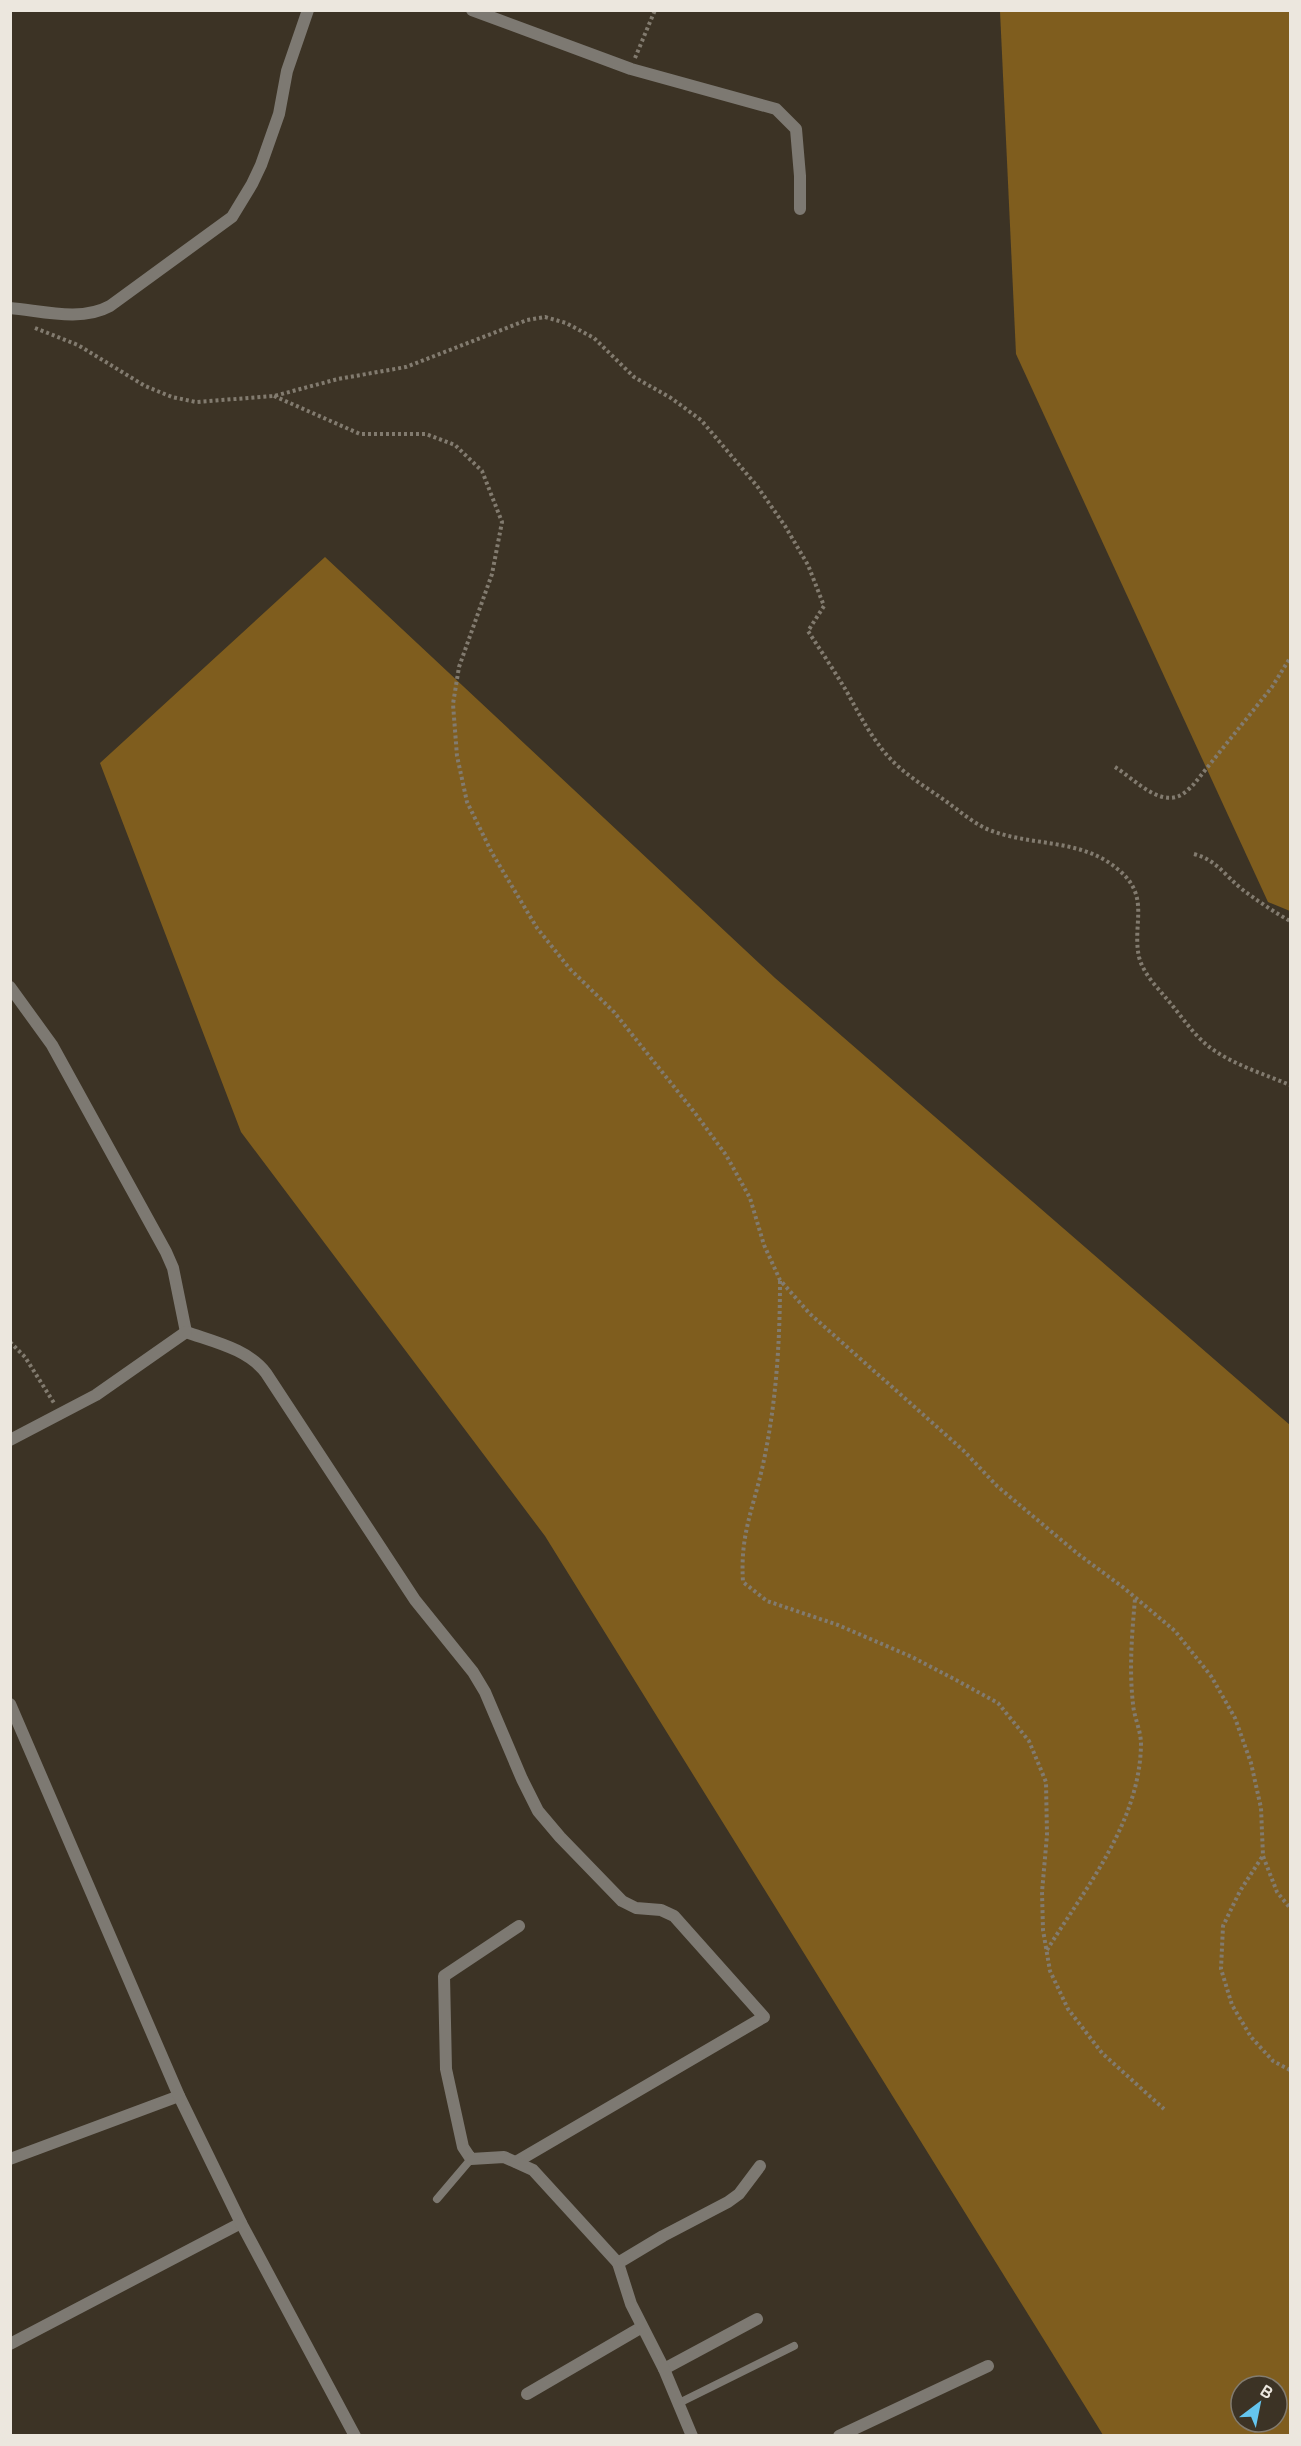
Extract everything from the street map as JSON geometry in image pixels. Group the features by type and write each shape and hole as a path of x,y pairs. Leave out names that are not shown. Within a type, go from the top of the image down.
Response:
{"street":[{"path":"10,308 80,315 97,313 232,217 261,165 279,114 287,71 308,10"},
{"path":"472,10 631,69 776,109 796,129 800,209"},
{"path":"10,987 52,1045 166,1252 173,1268 186,1332"},
{"path":"10,1440 96,1395 186,1332"},
{"path":"186,1332 243,1353 258,1362 415,1600 485,1692 538,1811 622,1901 636,1908 662,1910 674,1916 764,2017 516,2162"},
{"path":"10,1704 14,1723 180,2096 241,2223 355,2436"},
{"path":"519,1926 444,1976 446,2069 463,2147 471,2159 504,2157 533,2170 618,2263 631,2304 679,2403 687,2434"},
{"path":"10,2159 180,2096"},
{"path":"618,2263 728,2202 739,2194 760,2166"},
{"path":"10,2344 241,2223"},
{"path":"664,2369 757,2319"},
{"path":"527,2394 642,2326"},
{"path":"839,2436 988,2366"}],"lane":[{"path":"437,2199 471,2159"},
{"path":"679,2403 794,2346"}],"path":[{"path":"631,69 654,10"},
{"path":"30,326 78,345 146,386 172,397 196,402 274,396 338,379 406,367 527,320 546,318 566,323 594,338 634,377 671,398 702,420 763,494 808,565 824,606 808,631 848,694 856,713 887,754 902,770 976,824 993,832 1077,847 1096,854 1121,872 1135,888 1139,909 1137,943 1146,974 1209,1047 1225,1057 1290,1085"},
{"path":"274,396 360,434 426,434 454,445 482,471 502,522 492,574 459,668 453,704 457,756 467,802 492,853 537,928 570,969 614,1012 726,1155 750,1198 764,1245 780,1280 810,1314 963,1450 997,1486 1135,1598 1182,1640 1211,1676 1235,1718 1251,1763 1261,1808 1263,1856 1277,1892 1290,1908"},
{"path":"1115,768 1144,788 1165,798 1180,796 1194,784 1272,687 1290,658"},
{"path":"1194,854 1208,858 1241,889 1290,921"},
{"path":"780,1280 777,1380 762,1469 747,1520 741,1555 742,1582 768,1601 838,1625 930,1666 998,1703 1029,1741 1046,1782 1047,1835 1042,1892 1046,1951 1050,1971 1068,2009 1102,2053 1164,2109"},
{"path":"10,1342 25,1357 61,1414"},
{"path":"1046,1951 1106,1855 1127,1815 1137,1782 1141,1743 1133,1704 1131,1640 1135,1598"},
{"path":"1263,1856 1240,1891 1223,1926 1221,1969 1232,2005 1251,2037 1273,2061 1290,2070"}],"shaded area":[{"path":"1000,11 1290,11 1290,911 1268,902 1016,354"},
{"path":"325,557 775,978 1290,1425 1290,2435 1103,2435 545,1536 241,1132 100,763"}]}
